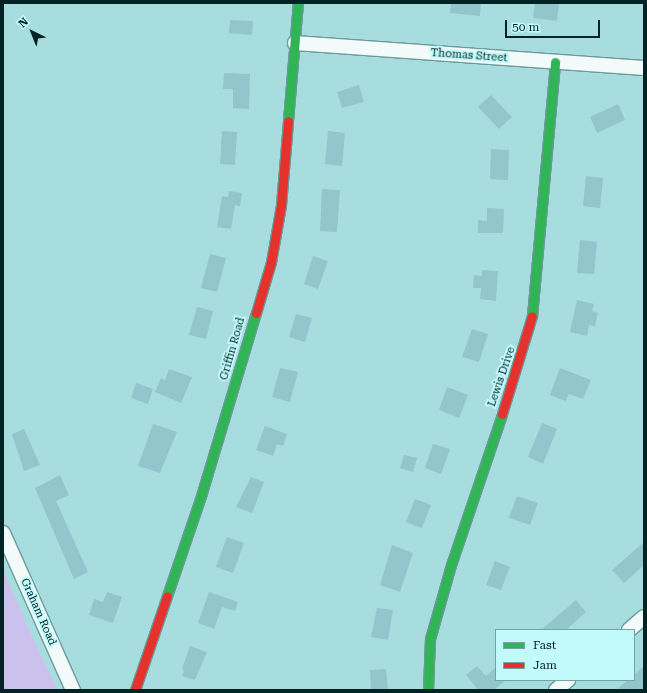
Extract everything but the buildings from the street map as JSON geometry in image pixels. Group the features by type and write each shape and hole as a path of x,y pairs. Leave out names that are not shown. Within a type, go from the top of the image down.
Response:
{"street":[{"name":"Griffin Road","path":"135,690 200,496 271,262 281,205 298,3"},
{"name":"Thomas Street","path":"294,43 644,68"},
{"name":"Lewis Drive","path":"428,690 430,639 451,565 528,335 535,302 555,62"},
{"name":"Graham Road","path":"3,533 73,690"},
{"path":"630,629 644,617"},
{"path":"556,690 567,681"}],"shaded area":[{"path":"3,569 37,648 58,690 3,690"}],"traffic: fast":[{"path":"288,121 298,3"},
{"path":"532,316 555,62"},
{"path":"167,596 201,496 256,313"},
{"path":"428,690 430,639 451,565 502,414"}],"traffic: jam":[{"path":"256,313 271,262 281,205 288,121"},
{"path":"502,414 532,316"},
{"path":"135,690 167,596"}]}
